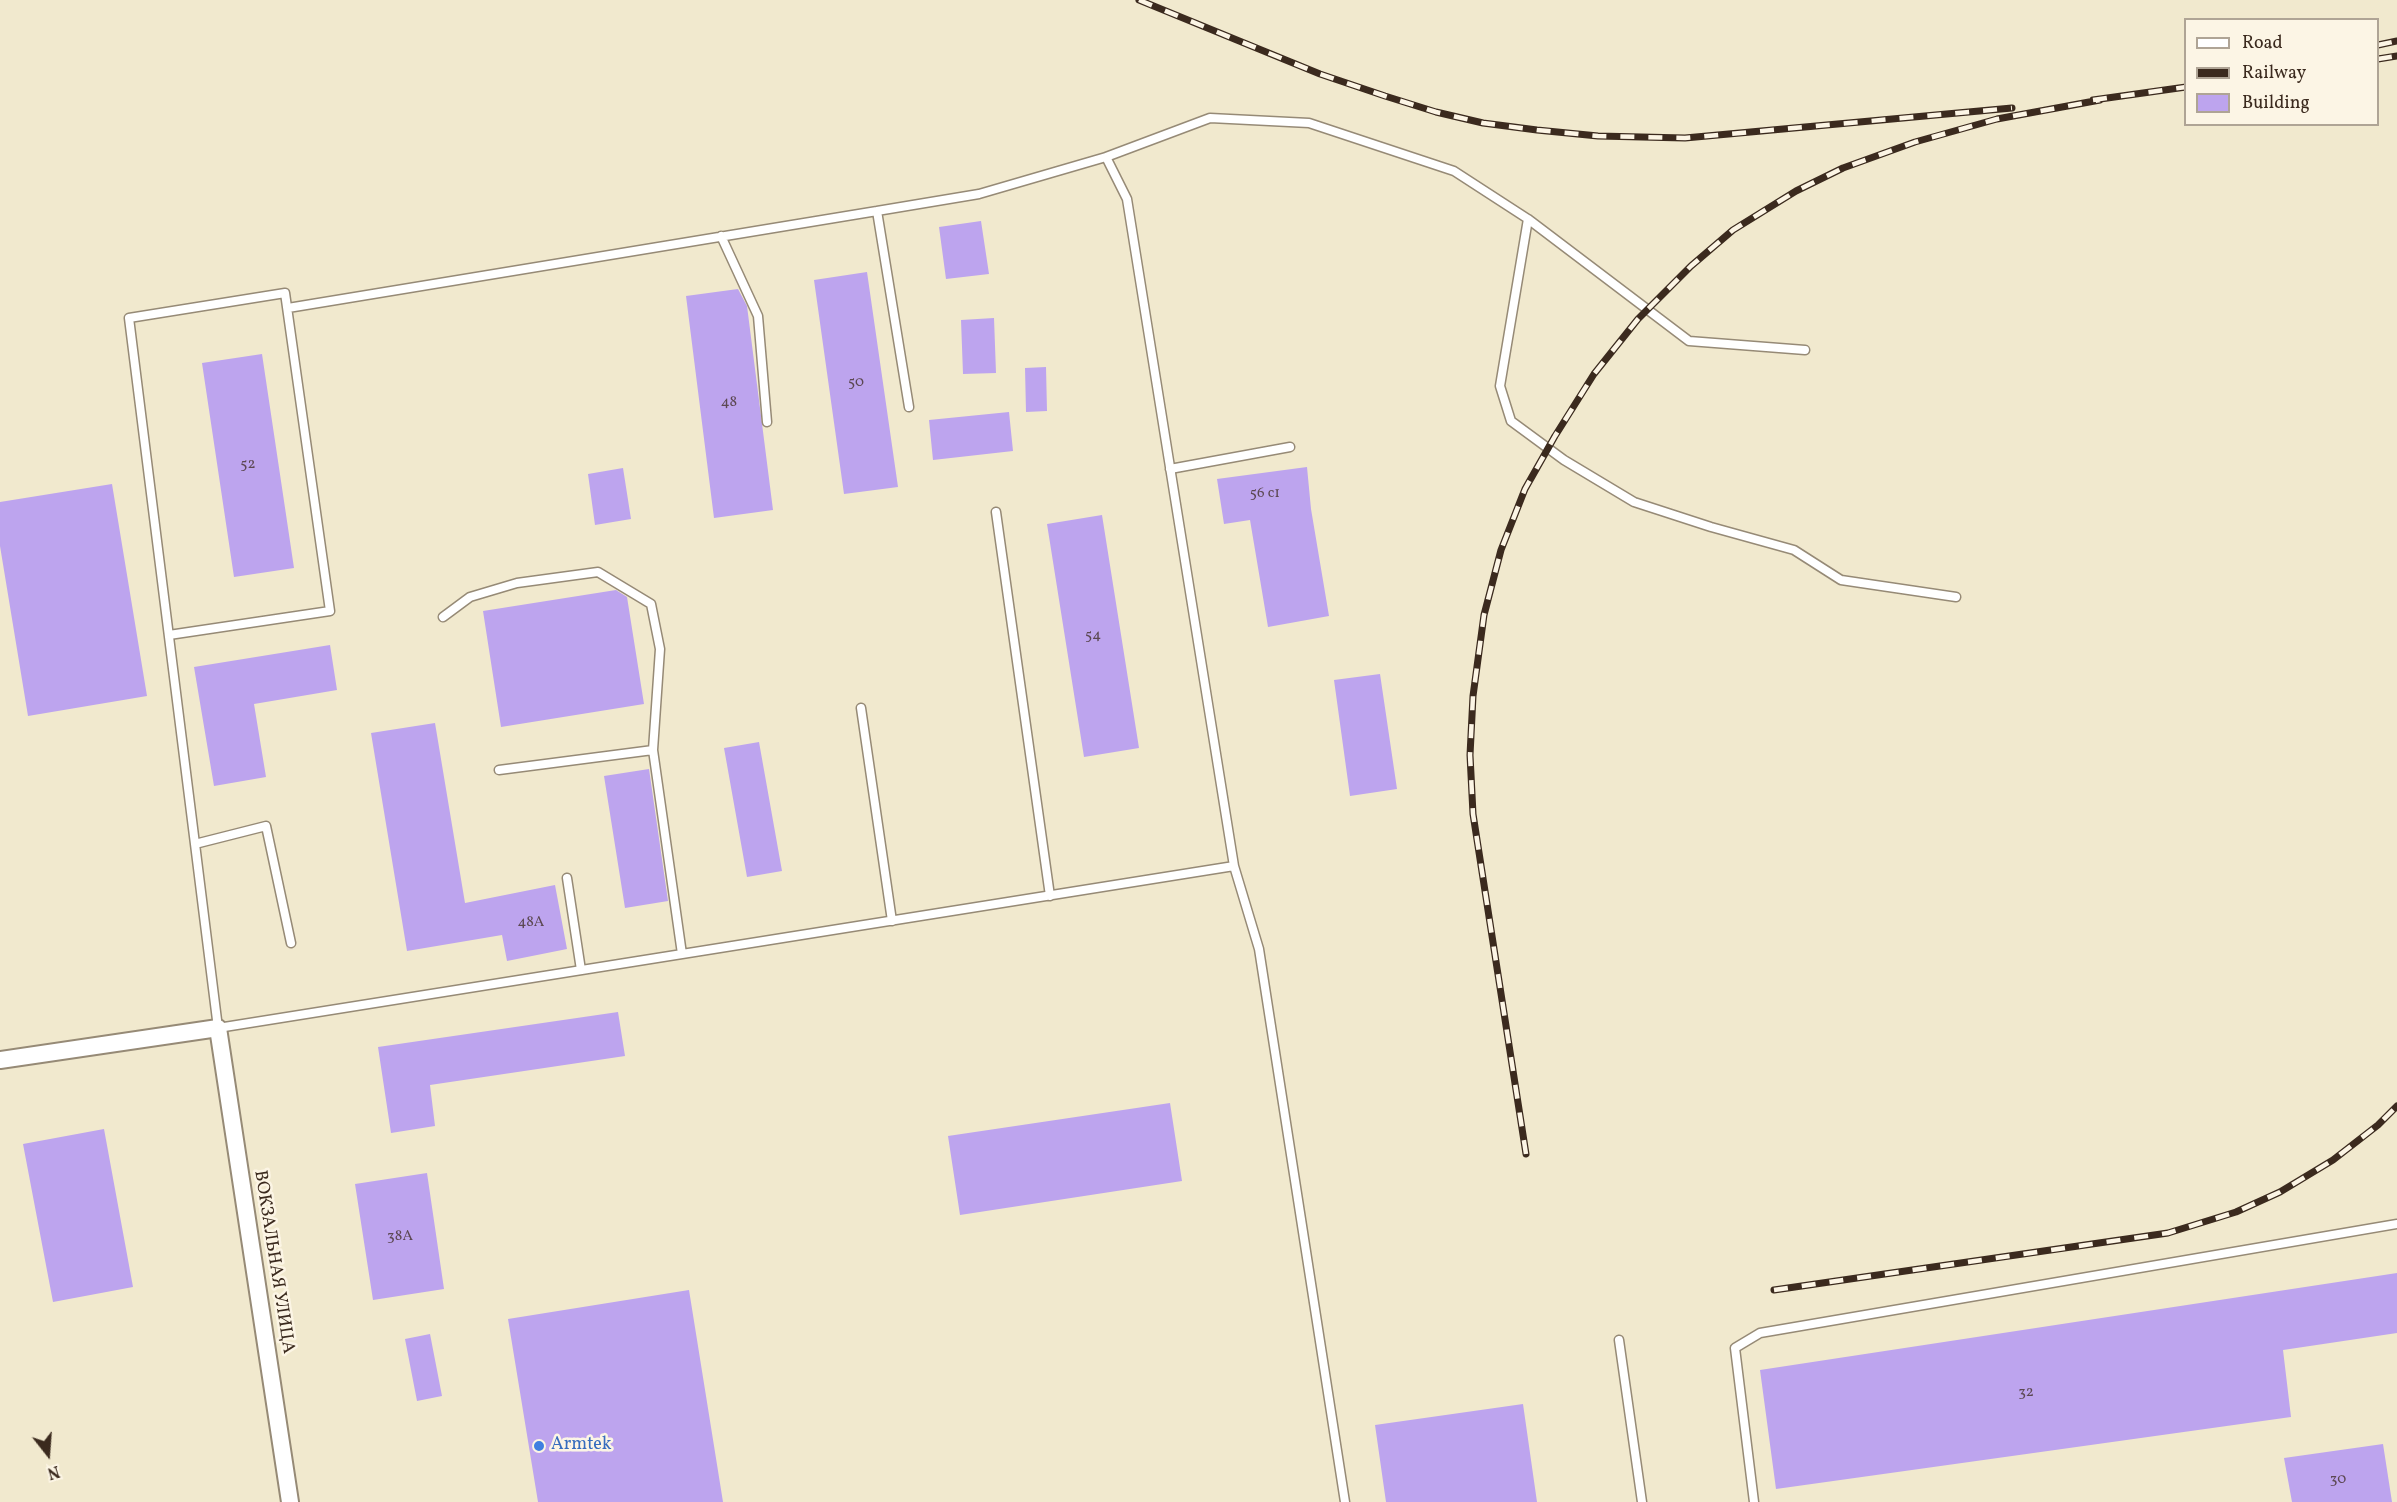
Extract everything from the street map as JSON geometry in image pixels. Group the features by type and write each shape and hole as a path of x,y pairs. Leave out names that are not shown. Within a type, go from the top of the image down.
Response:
{"street":[{"path":"0,1060 218,1028"},
{"name":"ВОКЗАЛЬНАЯ УЛИЦА","path":"218,1028 290,1502"}],"lane":[{"path":"288,309 979,194 1106,157 1210,118 1309,123 1454,171 1528,219 1689,341 1805,350"},
{"path":"1106,157 1127,199 1234,866 1259,949 1345,1502"},
{"path":"877,211 909,407"},
{"path":"1528,219 1500,386 1511,421 1564,460 1634,502 1794,550 1841,580 1956,597"},
{"path":"721,237 758,316 767,422"},
{"path":"169,635 330,610 285,293 129,318 218,1028 1234,866"},
{"path":"1170,469 1290,447"},
{"path":"996,512 1050,896"},
{"path":"443,617 470,597 517,584 598,572 651,604 660,649 653,750 682,954"},
{"path":"861,708 892,921"},
{"path":"499,770 653,750"},
{"path":"195,844 266,826 291,943"},
{"path":"567,878 581,970"},
{"path":"1754,1502 1735,1348 1760,1333 2397,1224"},
{"path":"1619,1340 1642,1502"}],"building":[{"path":"981,221 989,274 946,279 939,227"},
{"path":"867,272 898,487 844,494 814,280"},
{"path":"738,289 747,306 773,510 714,518 686,296"},
{"path":"994,318 996,373 963,374 961,320"},
{"path":"262,354 294,568 234,577 202,363"},
{"path":"1046,367 1047,411 1026,412 1025,368"},
{"path":"1009,412 1013,451 933,460 929,420"},
{"path":"1307,467 1311,509 1329,616 1268,627 1250,520 1224,524 1217,479"},
{"path":"623,468 631,519 595,525 588,474"},
{"path":"112,484 147,696 28,716 0,546 0,502"},
{"path":"1102,515 1139,748 1084,757 1047,524"},
{"path":"616,590 627,597 644,704 501,727 483,611"},
{"path":"330,645 337,690 254,704 266,777 214,786 194,667"},
{"path":"1380,674 1397,789 1350,796 1334,680"},
{"path":"435,723 465,903 555,885 567,949 507,961 502,935 407,951 371,733"},
{"path":"759,742 782,871 747,877 724,748"},
{"path":"649,769 668,901 625,908 604,776"},
{"path":"618,1012 625,1056 430,1085 435,1126 391,1133 378,1047"},
{"path":"1170,1103 1182,1181 960,1215 948,1136"},
{"path":"104,1129 133,1287 53,1302 23,1144"},
{"path":"427,1173 444,1289 373,1300 355,1184"},
{"path":"2397,1273 2397,1333 2283,1350 2291,1417 1776,1489 1760,1370"},
{"path":"689,1290 723,1502 538,1502 508,1319"},
{"path":"430,1334 442,1396 417,1401 405,1339"},
{"path":"1523,1404 1537,1502 1386,1502 1375,1425"},
{"path":"2383,1444 2392,1502 2292,1502 2284,1458"}],"railway":[{"path":"1139,0 1320,74 1385,96 1436,112 1483,123 1537,130 1598,136 1685,138 2012,108"},
{"path":"2379,45 2397,41"},
{"path":"2379,59 2397,56"},
{"path":"2093,100 2184,87"},
{"path":"1526,1154 1473,814 1470,755 1473,696 1484,615 1501,550 1525,489 1594,374 1638,319 1691,266 1733,230 1796,191 1843,168 1915,142 1997,119 2100,100"},
{"path":"1774,1290 2168,1233 2236,1212 2280,1192 2333,1160 2378,1125 2397,1106"}],"place":[{"name":"Armtek","path":"539,1446"}]}
